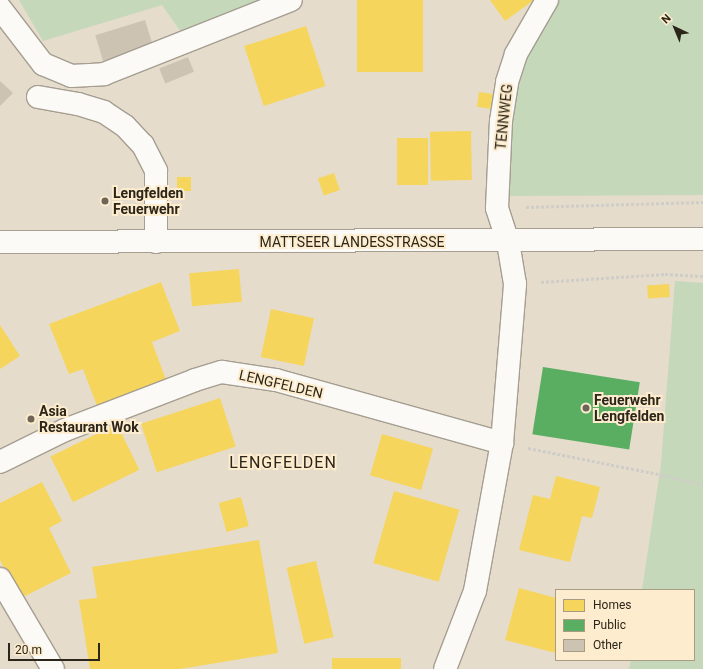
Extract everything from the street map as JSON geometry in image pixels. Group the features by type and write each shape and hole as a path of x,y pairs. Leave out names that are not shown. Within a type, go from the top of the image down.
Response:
{"street":[{"path":"0,8 43,64 71,76 112,72 291,0"},
{"name":"TENNWEG","path":"508,242 497,208 501,121 507,82 516,54 547,0"},
{"path":"38,97 78,104 104,112 125,126 143,145 156,171 156,242"},
{"name":"MATTSEER LANDESSTRASSE","path":"0,242 508,242 703,239"},
{"path":"445,669 475,590 502,443 515,284 508,242"},
{"name":"LENGFELDEN","path":"0,462 65,430 195,380 222,372 276,380 502,443"},
{"path":"0,579 53,669"}],"path":[{"path":"497,208 703,202"},
{"path":"515,284 664,274 703,276"},
{"path":"502,443 663,474 703,485"}],"green space":[{"path":"19,0 269,0 181,32 162,5 43,41"},
{"path":"559,0 703,0 703,195 510,196 510,116 525,55"},
{"path":"675,281 703,283 703,669 629,669 631,661 695,661 695,589 642,589 661,464"}],"building: Homes":[{"path":"357,0 423,0 423,72 357,72"},
{"path":"490,0 534,0 505,21"},
{"path":"306,26 325,86 264,106 244,46"},
{"path":"479,92 493,94 491,109 477,107"},
{"path":"471,131 472,180 431,181 430,132"},
{"path":"397,138 428,138 428,185 397,185"},
{"path":"334,173 340,190 324,196 318,179"},
{"path":"177,177 191,177 191,191 177,191"},
{"path":"239,269 242,302 192,306 189,273"},
{"path":"161,282 180,331 152,342 166,380 97,406 83,369 69,374 49,324"},
{"path":"669,284 670,297 648,299 647,286"},
{"path":"271,309 314,318 304,366 261,357"},
{"path":"0,325 20,356 0,369"},
{"path":"220,398 236,447 157,472 141,424"},
{"path":"117,424 139,470 73,502 50,456"},
{"path":"382,434 433,449 421,490 370,475"},
{"path":"556,476 600,487 592,518 582,516 570,562 519,550 533,495 550,499"},
{"path":"42,482 62,521 49,528 71,573 19,599 0,560 0,503"},
{"path":"394,491 459,510 439,582 373,563"},
{"path":"241,497 249,526 227,532 219,503"},
{"path":"259,540 278,653 180,669 90,669 79,600 97,598 92,567"},
{"path":"316,561 334,637 304,644 287,568"},
{"path":"519,588 555,598 555,653 505,640"},
{"path":"332,658 401,658 401,669 332,669"}],"building: Public":[{"name":"Feuerwehr Lengfelden","path":"543,367 640,382 629,449 532,434"}],"building: Other":[{"path":"145,20 153,46 103,61 95,35"},
{"path":"188,57 194,72 165,83 159,69"},
{"path":"0,81 13,93 0,106"}],"place":[{"name":"Lengfelden Feuerwehr","path":"105,201"},
{"name":"Feuerwehr Lengfelden","path":"586,408"},
{"name":"Asia Restaurant Wok","path":"31,419"}],"district":[{"name":"LENGFELDEN","path":"283,463"}]}
